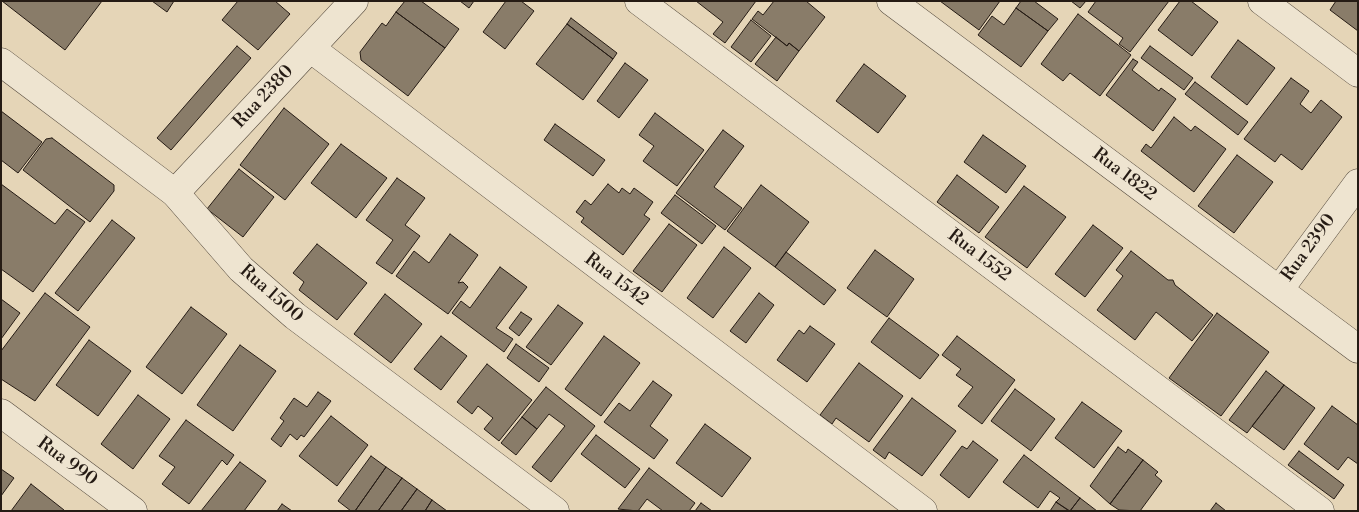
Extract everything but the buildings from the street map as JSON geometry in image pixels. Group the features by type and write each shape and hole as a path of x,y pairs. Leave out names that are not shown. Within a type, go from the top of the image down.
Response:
{"street":[{"name":"Rua 1552","path":"639,1 1320,511"},
{"name":"Rua 1822","path":"891,1 1358,349"},
{"path":"1262,1 1358,73"},
{"name":"Rua 2380","path":"175,193 352,2"},
{"name":"Rua 1542","path":"310,48 923,511"},
{"name":"Rua 1500","path":"1,62 175,193 241,269 295,316 555,511"},
{"name":"Rua 2390","path":"1279,290 1358,183"},
{"name":"Rua 990","path":"1,413 133,511"}]}
